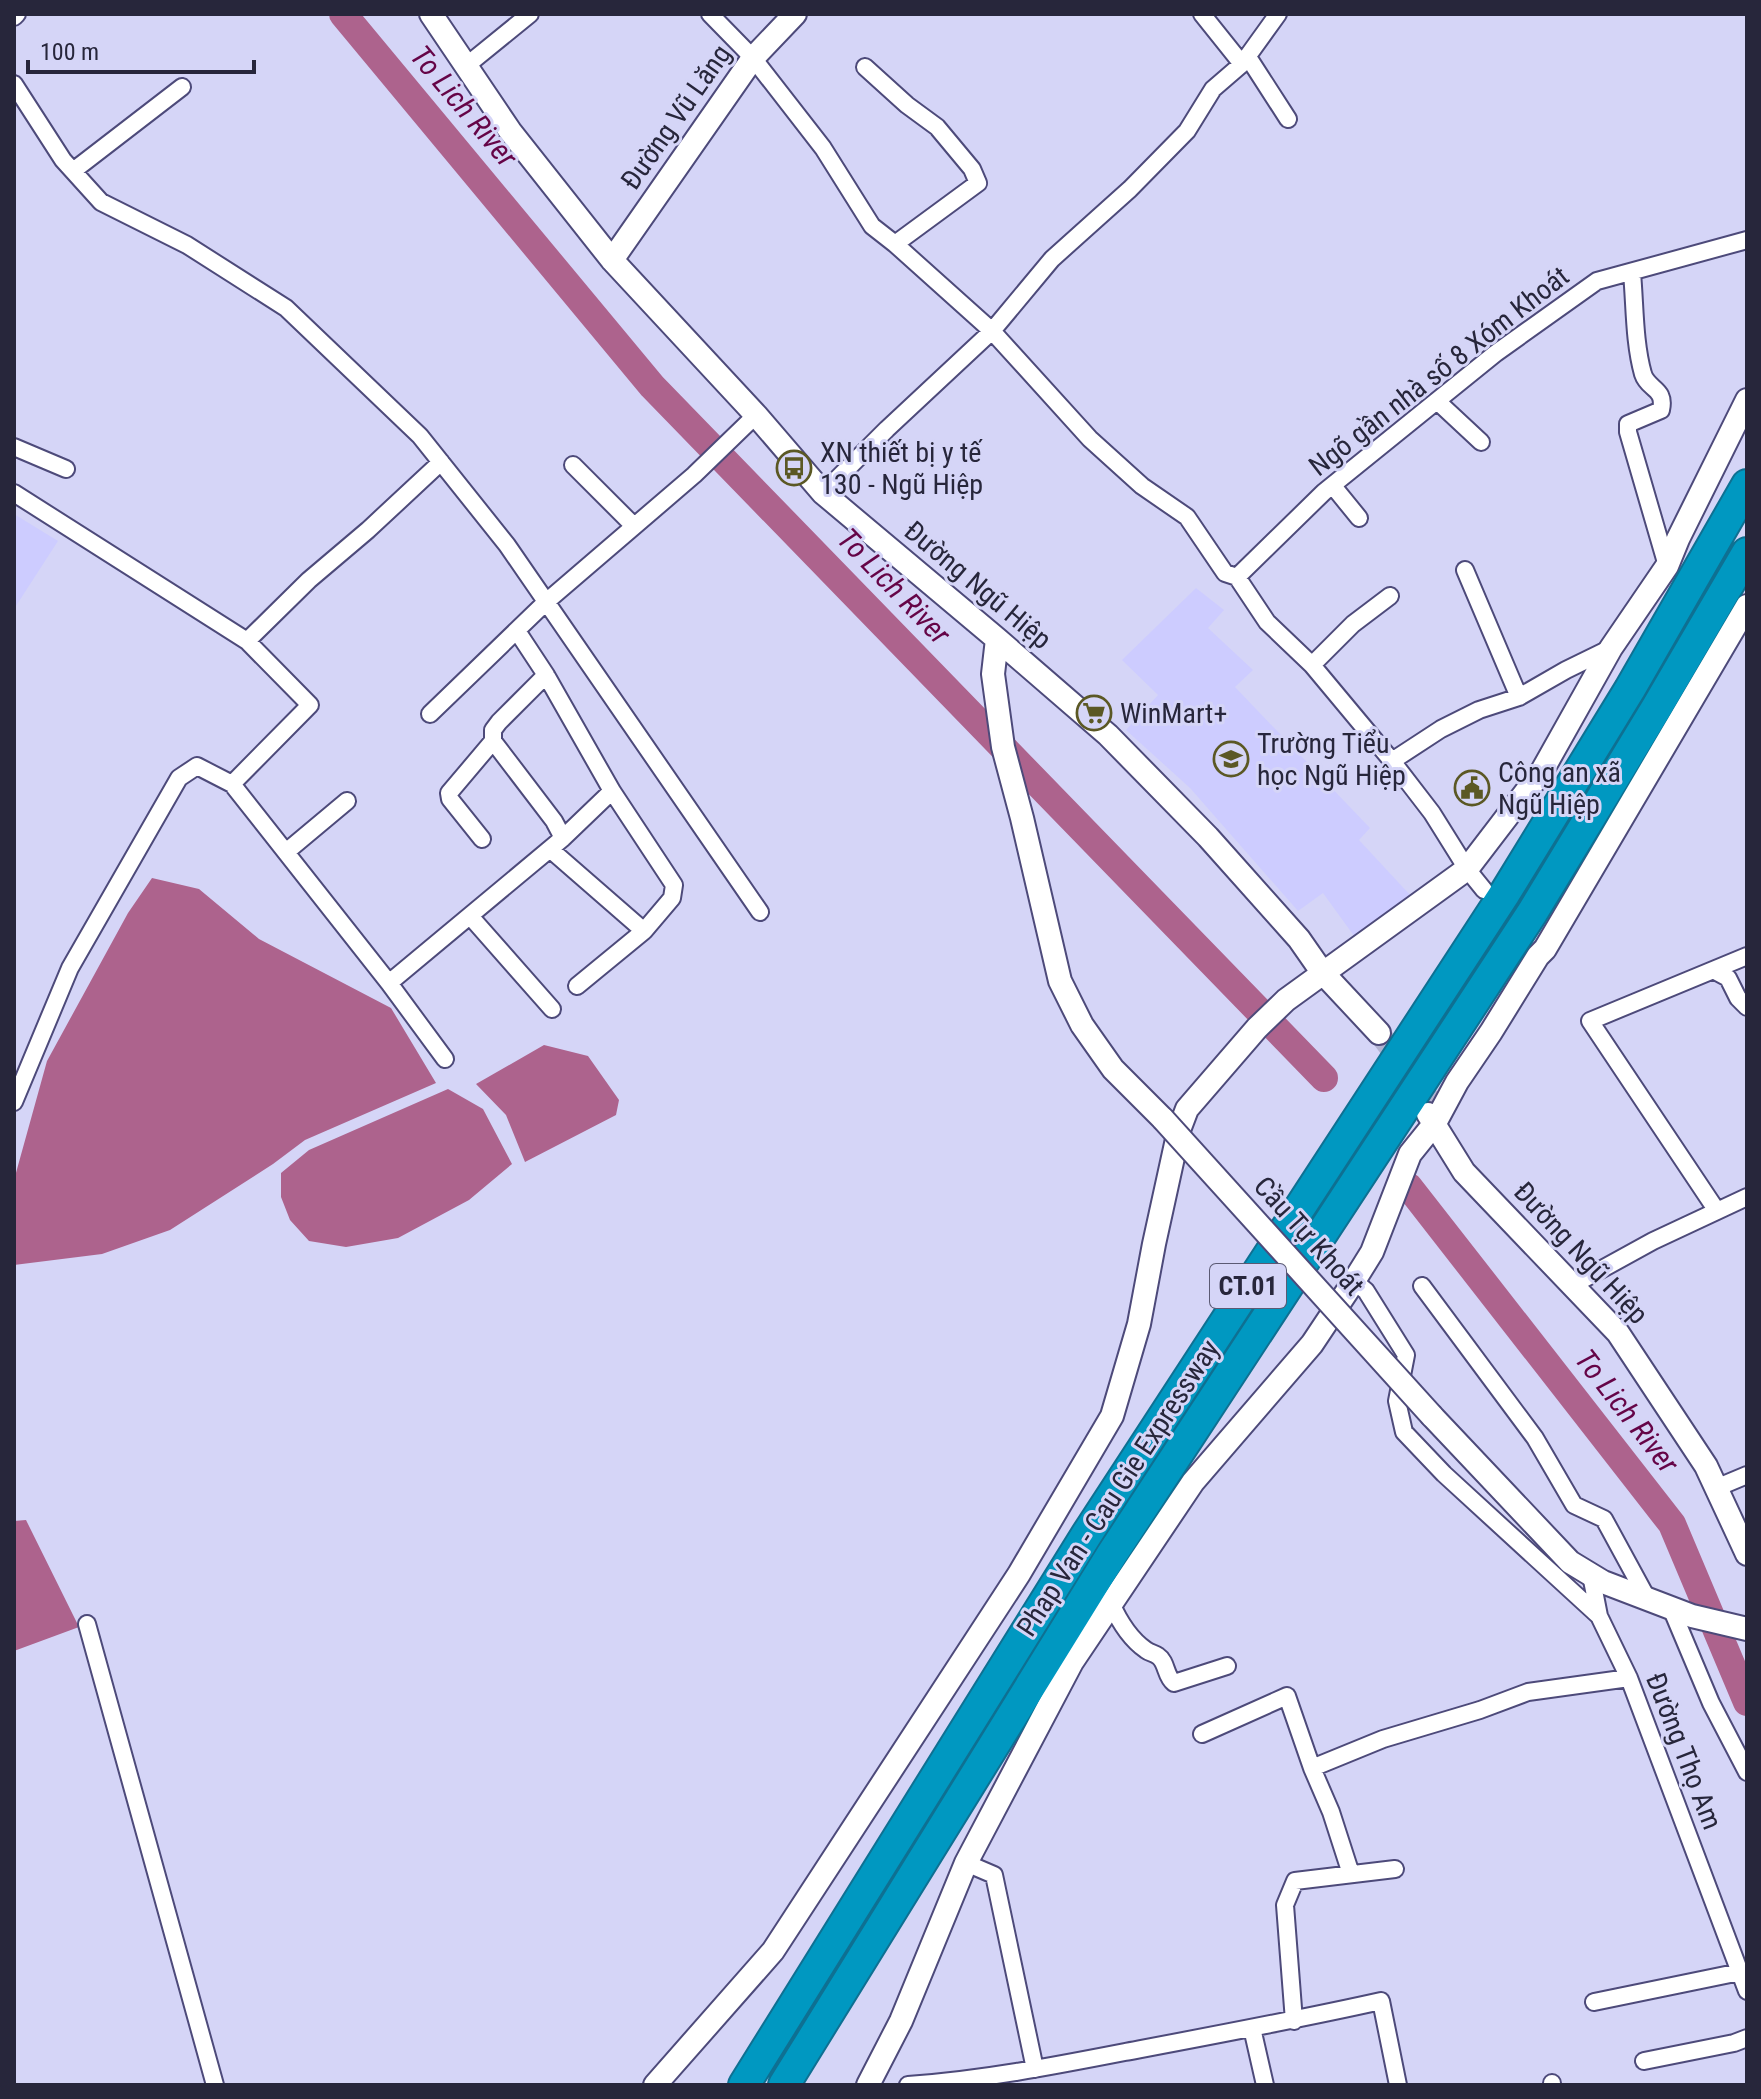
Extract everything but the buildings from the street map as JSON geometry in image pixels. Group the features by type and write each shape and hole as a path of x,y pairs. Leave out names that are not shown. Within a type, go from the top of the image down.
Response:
{"highway":[{"name":"Phap Van - Cau Gie Expressway","path":"744,2085 1087,1534 1505,893 1630,689 1747,485"},
{"name":"Phap Van - Cau Gie Expressway","path":"784,2085 1112,1554 1532,913 1747,553"}],"street":[{"name":"Đường Ngũ Hiệp","path":"431,14 510,131 612,260 749,421 823,493 1108,735 1208,837 1299,939 1322,972 1376,1036"},
{"path":"466,66 530,14"},
{"path":"710,14 753,58 823,148 872,226 992,331 1090,439 1142,486 1187,517 1225,573 1237,577 1267,622 1312,665 1392,761 1484,890"},
{"name":"Đường Vũ Lăng","path":"612,260 753,58 795,14"},
{"path":"1202,14 1245,61 1288,119"},
{"path":"823,493 992,331 1052,259 1130,189 1187,131 1213,89 1245,61 1278,14"},
{"path":"865,67 937,127 972,169 978,183 895,244"},
{"path":"14,84 63,160 101,202 187,245 286,308 420,436 507,545 760,912"},
{"path":"73,171 182,87"},
{"name":"Ngõ gần nhà số 8 Xóm Khoát","path":"1237,577 1333,486 1496,353 1597,281 1747,240"},
{"path":"1632,273 1644,378 1660,393 1663,403 1661,410 1628,424 1628,432 1667,566"},
{"path":"655,2085 773,1951 1019,1574 1112,1416 1139,1324 1179,1130 1187,1109 1257,1028 1286,1000 1467,869 1542,771 1611,648 1667,566 1747,400"},
{"path":"1437,401 1481,442"},
{"path":"430,714 546,602 694,475 749,421"},
{"path":"14,447 66,469"},
{"path":"247,641 309,580 441,462"},
{"path":"573,465 634,526"},
{"path":"1333,486 1359,518"},
{"path":"14,493 247,641 310,705 232,784"},
{"path":"1465,570 1519,697"},
{"path":"1312,665 1353,624 1390,596"},
{"path":"868,2085 901,2021 966,1863 1072,1662 1193,1482 1312,1344 1354,1281 1372,1252 1410,1154 1433,1115 1491,1032 1536,953 1545,949 1747,606"},
{"path":"517,631 546,675 612,791 674,885 672,898 644,931 577,986"},
{"name":"Cầu Tự Khoát","path":"997,639 993,674 1002,739 1060,981 1082,1025 1113,1069 1163,1119 1432,1416 1570,1562 1603,1582 1692,1616 1747,1629"},
{"path":"1392,761 1441,729 1479,710 1519,697 1611,648"},
{"path":"546,675 499,722 493,730 493,741 554,821 557,844 644,931"},
{"path":"482,839 450,799 449,793 493,741"},
{"path":"14,1102 70,968 179,778 197,766 232,784 445,1059"},
{"path":"389,983 557,844 612,791"},
{"path":"286,852 347,801"},
{"path":"470,916 552,1009"},
{"path":"1717,1211 1590,1021 1747,956"},
{"path":"1715,971 1728,978 1738,998 1747,1007"},
{"name":"Đường Ngũ Hiệp","path":"1433,1115 1464,1172 1618,1333 1706,1466 1747,1554"},
{"path":"1573,1285 1653,1241 1747,1197"},
{"path":"1354,1281 1366,1291 1406,1355 1397,1401 1404,1432 1444,1474 1599,1616"},
{"path":"1422,1286 1535,1438 1574,1505 1604,1519 1647,1598"},
{"path":"1716,1488 1747,1475"},
{"name":"Đường Thọ Am","path":"1591,1575 1599,1616 1629,1678 1747,1991"},
{"path":"1111,1603 1117,1618 1131,1636 1149,1653 1158,1656 1174,1683 1227,1666"},
{"path":"1671,1608 1711,1703 1747,1772"},
{"path":"87,1624 215,2085"},
{"path":"1312,1768 1383,1739 1528,1692 1629,1678"},
{"path":"1202,1734 1287,1696 1351,1874"},
{"path":"966,1863 994,1875 1029,2075"},
{"path":"1294,2021 1285,1905 1295,1881 1395,1869"},
{"path":"1594,2002 1740,1972"},
{"path":"908,2085 1029,2075 1381,2001 1398,2085"},
{"path":"1252,2028 1265,2085"},
{"path":"1644,2061 1747,2038"}],"shaded area":[{"path":"14,514 58,541 14,609"},
{"name":"Trường Tiểu học Ngũ Hiệp","path":"1196,588 1224,610 1208,628 1253,670 1235,687 1370,828 1359,840 1411,896 1357,940 1323,893 1298,911 1190,788 1126,730 1158,695 1122,660"},
{"path":"152,878 199,889 259,939 391,1008 436,1083 305,1140 170,1230 102,1254 14,1265 14,1180 47,1061 128,913"},
{"path":"544,1045 588,1056 619,1100 616,1115 525,1162 506,1115 476,1084"},
{"path":"448,1089 483,1109 512,1164 469,1200 398,1238 346,1247 309,1241 290,1220 281,1197 281,1173 309,1150"},
{"path":"26,1520 79,1627 14,1651 14,1521"}],"waterway":[{"name":"To Lich River","path":"343,14 652,386 1324,1078"},
{"name":"To Lich River","path":"1409,1187 1672,1524 1747,1702"}],"tunnel":[{"path":"1379,1033 1435,1107"}],"place":[{"name":"XN thiết bị y tế 130 - Ngũ Hiệp","path":"794,468"},
{"name":"WinMart+","path":"1094,713"},
{"name":"Trường Tiểu học Ngũ Hiệp","path":"1231,759"},
{"name":"Công an xã Ngũ Hiệp","path":"1472,788"}]}
